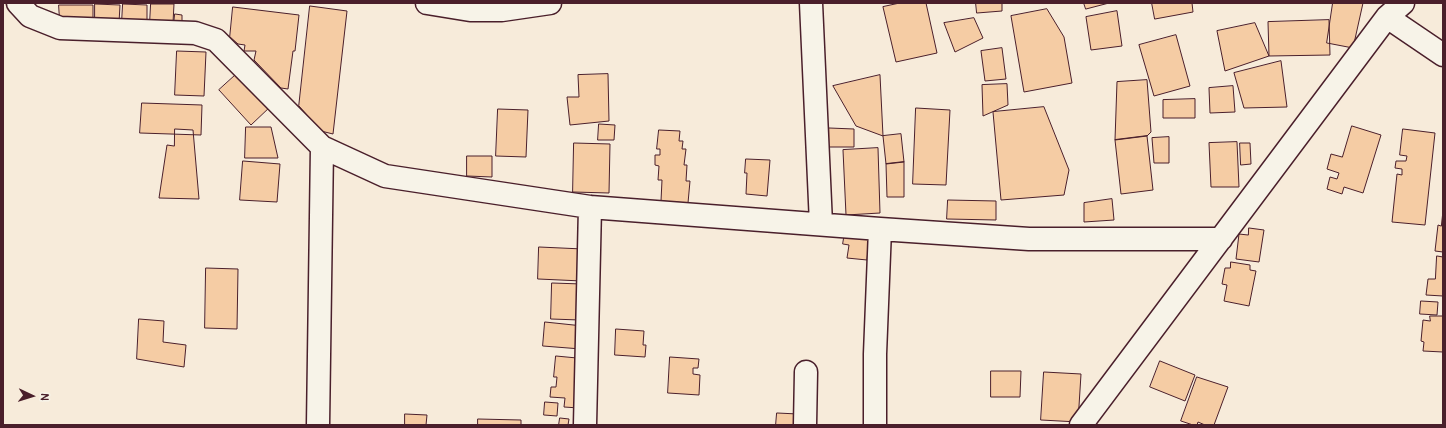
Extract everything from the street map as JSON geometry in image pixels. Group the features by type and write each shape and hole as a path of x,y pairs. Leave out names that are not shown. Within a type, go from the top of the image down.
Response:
{"street":[{"path":"18,3 30,16 60,28 195,33 216,40 322,147 385,176 590,207 880,229 1029,239 1221,239"},
{"path":"426,3 470,10 502,10 550,3"},
{"path":"811,3 821,224"},
{"path":"1081,425 1395,10 1443,54"},
{"path":"318,425 322,147"},
{"path":"585,425 590,207"},
{"path":"876,425 875,354 880,229"},
{"path":"805,425 806,372"}],"building":[{"path":"900,3 926,3 937,53 896,62 883,7"},
{"path":"976,3 1002,3 1002,11 977,13"},
{"path":"1084,3 1109,3 1086,9"},
{"path":"1152,3 1192,3 1193,12 1155,19"},
{"path":"1333,3 1363,3 1353,48 1327,43"},
{"path":"95,4 120,5 119,23 95,22"},
{"path":"123,4 147,5 147,23 122,22"},
{"path":"151,4 174,4 173,23 150,23"},
{"path":"59,5 93,5 93,21 60,21"},
{"path":"310,6 347,11 333,134 321,131 299,106"},
{"path":"233,7 299,15 295,51 293,51 288,89 281,88 254,60 256,51 244,51 245,45 238,44 230,37"},
{"path":"1047,9 1064,37 1072,83 1024,92 1011,16"},
{"path":"1117,11 1122,46 1091,50 1086,17"},
{"path":"175,14 182,15 182,24 174,24"},
{"path":"974,18 983,38 955,52 944,23"},
{"path":"1329,20 1330,55 1269,56 1268,22"},
{"path":"1255,23 1269,56 1225,71 1217,31"},
{"path":"1176,35 1190,86 1154,96 1139,45"},
{"path":"1002,48 1006,79 985,81 981,51"},
{"path":"177,51 206,52 204,96 175,95"},
{"path":"1281,61 1287,107 1244,108 1234,73"},
{"path":"240,71 271,106 251,125 219,90"},
{"path":"608,74 609,121 570,125 567,97 579,97 578,75"},
{"path":"880,75 883,136 856,126 833,86"},
{"path":"1147,80 1151,132 1147,136 1115,140 1117,82"},
{"path":"1007,84 1008,105 983,116 982,85"},
{"path":"1233,86 1235,112 1210,113 1209,88"},
{"path":"1195,99 1195,118 1163,118 1163,100"},
{"path":"142,103 202,105 201,135 140,133"},
{"path":"1044,107 1069,170 1064,195 1001,200 993,112"},
{"path":"916,108 950,110 946,185 913,184"},
{"path":"498,109 528,110 526,157 496,156"},
{"path":"599,124 615,125 614,140 598,140"},
{"path":"1352,126 1381,135 1363,193 1344,187 1342,194 1327,189 1330,177 1337,179 1339,173 1327,169 1331,154 1342,157"},
{"path":"246,127 271,127 278,158 245,158"},
{"path":"829,128 854,129 854,147 829,147"},
{"path":"175,129 193,130 199,199 159,198 167,145 174,146"},
{"path":"1403,129 1435,133 1425,225 1392,222 1397,174 1402,175 1402,169 1395,168 1396,161 1406,161 1407,156 1400,155"},
{"path":"659,130 680,131 679,141 683,141 682,149 686,149 684,165 687,165 686,181 690,181 688,203 661,201 662,180 658,180 659,166 655,165 655,155 660,155 660,149 657,149"},
{"path":"901,134 904,162 886,164 883,136"},
{"path":"1147,136 1153,190 1121,194 1115,140"},
{"path":"1169,137 1169,163 1154,163 1152,138"},
{"path":"1237,142 1239,187 1211,187 1209,143"},
{"path":"574,143 610,144 609,193 573,192"},
{"path":"1240,143 1250,143 1251,164 1241,165"},
{"path":"878,148 880,213 846,215 843,150"},
{"path":"467,156 492,156 492,177 467,176"},
{"path":"746,159 770,160 767,196 746,194"},
{"path":"243,161 280,164 277,202 240,200"},
{"path":"904,162 904,197 887,197 886,164"},
{"path":"1112,199 1114,220 1084,222 1084,203"},
{"path":"948,200 996,201 996,220 947,219"},
{"path":"1443,211 1443,252 1435,251 1438,225 1441,226"},
{"path":"1249,228 1264,230 1259,262 1236,259 1239,234 1248,235"},
{"path":"845,232 869,239 867,260 847,258 849,245 843,244"},
{"path":"539,247 583,249 582,281 538,279"},
{"path":"1437,256 1443,257 1443,296 1426,295 1428,279 1435,279"},
{"path":"1231,262 1250,265 1250,270 1256,271 1249,306 1224,301 1227,285 1222,284 1225,268 1230,268"},
{"path":"206,268 238,269 237,329 205,328"},
{"path":"552,283 582,284 580,320 551,319"},
{"path":"1421,301 1438,302 1437,315 1420,314"},
{"path":"1430,316 1443,316 1443,352 1423,351 1424,342 1421,341 1423,320 1430,321"},
{"path":"139,319 164,321 163,342 186,345 184,367 137,359"},
{"path":"545,322 583,326 581,349 543,346"},
{"path":"616,329 644,331 643,345 646,345 645,357 615,355"},
{"path":"556,356 577,358 579,408 564,407 565,398 550,397 551,387 556,387 557,377 554,377"},
{"path":"670,357 699,359 698,368 693,368 693,374 700,375 699,395 668,393"},
{"path":"1160,361 1195,375 1185,401 1150,387"},
{"path":"991,371 1021,371 1020,397 991,397"},
{"path":"1044,372 1081,374 1078,422 1041,420"},
{"path":"1197,377 1228,387 1214,425 1205,425 1198,422 1197,425 1193,425 1181,421"},
{"path":"545,402 558,403 557,416 544,415"},
{"path":"777,413 798,414 797,425 776,425"},
{"path":"405,414 427,415 426,425 405,425"},
{"path":"560,418 569,419 568,425 559,425"},
{"path":"478,419 521,420 521,425 478,425"}]}
